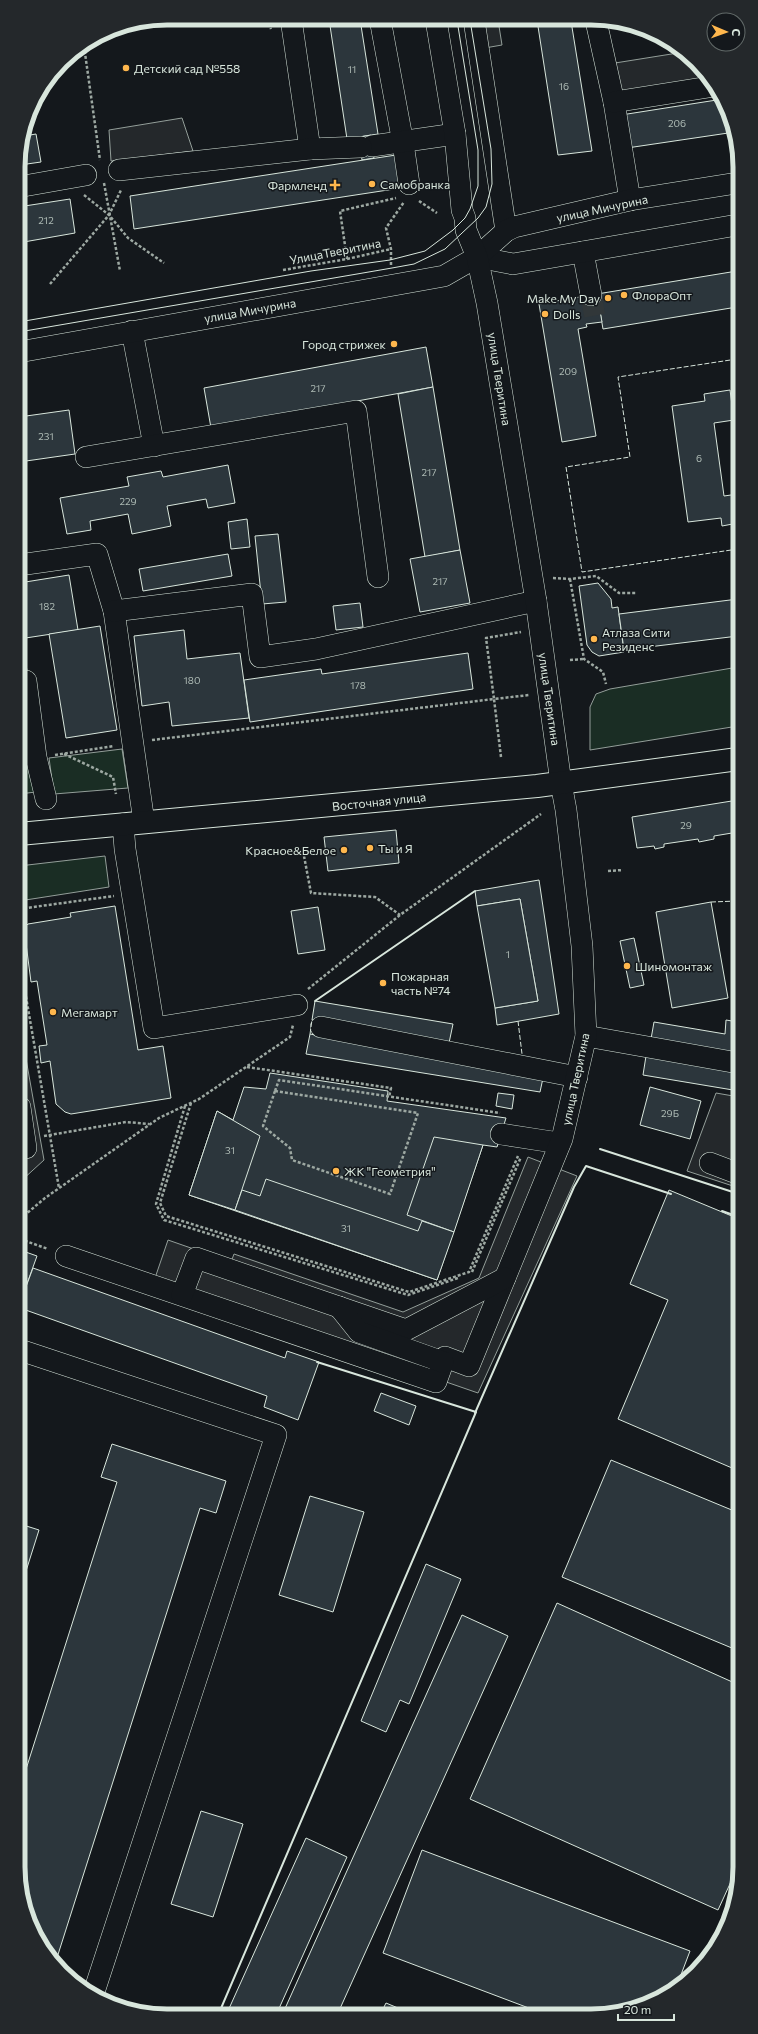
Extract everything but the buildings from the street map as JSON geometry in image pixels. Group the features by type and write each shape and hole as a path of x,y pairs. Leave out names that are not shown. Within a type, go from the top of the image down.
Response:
{"main road":[{"name":"Восточная улица","path":"25,833 300,809 561,783 733,760"}],"street":[{"path":"292,25 310,149"},
{"path":"381,25 403,143 408,195"},
{"name":"улица Тверитина","path":"437,25 455,134 462,210 465,218 466,230 477,257 487,303 536,601 566,810 582,946 586,1036 560,1143 469,1366 445,1357 443,1362"},
{"path":"475,25 506,231"},
{"path":"597,25 614,102 630,200"},
{"path":"614,102 708,87"},
{"path":"25,186 108,171 310,149 403,143 455,134"},
{"name":"улица Мичурина","path":"25,351 444,276 477,257 506,231 514,227 630,200 733,184"},
{"path":"477,257 508,265 733,226"},
{"path":"583,252 591,295"},
{"path":"132,331 154,446"},
{"path":"86,457 356,411 378,577"},
{"path":"25,564 97,554 114,611 133,743 134,823 125,849 154,1028 297,1005"},
{"path":"114,611 252,594 260,657 316,649 536,601"},
{"path":"25,681 36,757 46,799"},
{"path":"321,1027 577,1077"},
{"path":"586,1036 733,1062"},
{"path":"501,1134 560,1143"},
{"path":"710,1163 733,1172"},
{"path":"66,1256 436,1382 443,1362 359,1332 338,1307"},
{"path":"182,1295 196,1258 406,1330 505,1278"},
{"path":"25,1352 276,1435 94,1989"}],"path":[{"path":"85,51 108,171 109,215 120,271"},
{"path":"50,284 109,215 108,171"},
{"path":"63,179 109,215 128,238 164,263"},
{"path":"392,268 390,260 391,249 386,228 408,195"},
{"path":"347,259 340,211 408,195 437,213"},
{"name":"УлицаТверитина","path":"283,270 347,259 391,249"},
{"path":"553,578 570,580 596,576 619,593 637,593"},
{"path":"570,580 584,659"},
{"path":"501,757 486,638 525,632"},
{"path":"570,660 584,659 603,672 606,684"},
{"path":"36,757 133,743 534,694"},
{"path":"64,754 113,777 116,794"},
{"path":"304,856 311,893 375,897 400,915"},
{"path":"608,871 623,870"},
{"path":"25,908 122,894"},
{"path":"25,992 59,1188"},
{"path":"247,1067 391,1088 390,1097"},
{"path":"275,1091 418,1113 390,1194 292,1160 290,1148 263,1126 275,1091 279,1080 505,1114"},
{"path":"191,1103 160,1203 166,1216 409,1292 469,1272 527,1138"},
{"path":"185,1106 156,1204 164,1220 408,1296 471,1274 527,1138"},
{"path":"25,1142 49,1135 126,1122 150,1124"},
{"path":"25,1215 45,1198"},
{"path":"25,1241 39,1246"}],"green space":[{"path":"733,668 733,727 590,750 590,707 596,694 610,689"},
{"path":"25,738 36,792 25,793"},
{"path":"122,749 128,788 54,794 49,758"},
{"path":"105,856 109,887 25,900 25,865"}],"shaded area":[{"path":"475,25 499,25 502,45 479,49"},
{"path":"677,53 692,66 700,75 701,84 621,97 615,63"},
{"path":"182,118 193,151 111,161 109,130"},
{"path":"25,1053 44,1160 25,1177"},
{"path":"716,1093 733,1096 733,1186 687,1171"},
{"path":"528,1157 577,1176 478,1393 154,1281 168,1240 231,1262 234,1254 403,1312 479,1278"}],"tunnel":[{"path":"591,295 596,323"}],"tram line":[{"path":"25,321 311,271 390,260 425,251 453,230 465,218 470,209 478,186 478,150 458,25"},
{"path":"25,331 414,264 445,249 478,218 486,207 492,184 491,149 471,25"}],"fence":[{"path":"733,360 618,377 630,457 566,467 582,572 733,550"},
{"path":"711,902 733,901"},
{"path":"310,1034 312,1020"},
{"path":"518,1021 522,1054"}],"wall":[{"path":"315,1001 475,891"},
{"path":"600,1149 733,1192"},
{"path":"475,1413 574,1187 586,1166 671,1194"},
{"path":"722,1211 733,1215"},
{"path":"221,2009 476,1412 317,1362"}],"place":[{"name":"Детский сад №558","path":"126,68"},
{"name":"Самобранка","path":"372,184"},
{"name":"Фармленд","path":"335,185"},
{"name":"ФлораОпт","path":"624,295"},
{"name":"Make My Day","path":"608,298"},
{"name":"Dolls","path":"545,314"},
{"name":"Город стрижек","path":"394,344"},
{"name":"Атлаза Сити Резиденс","path":"594,639"},
{"name":"Ты и Я","path":"370,848"},
{"name":"Красное&Белое","path":"344,850"},
{"name":"Шиномонтаж","path":"627,966"},
{"name":"Пожарная часть №74","path":"383,983"},
{"name":"Мегамарт","path":"53,1012"},
{"name":"ЖК \"Геометрия\"","path":"336,1171"}]}
